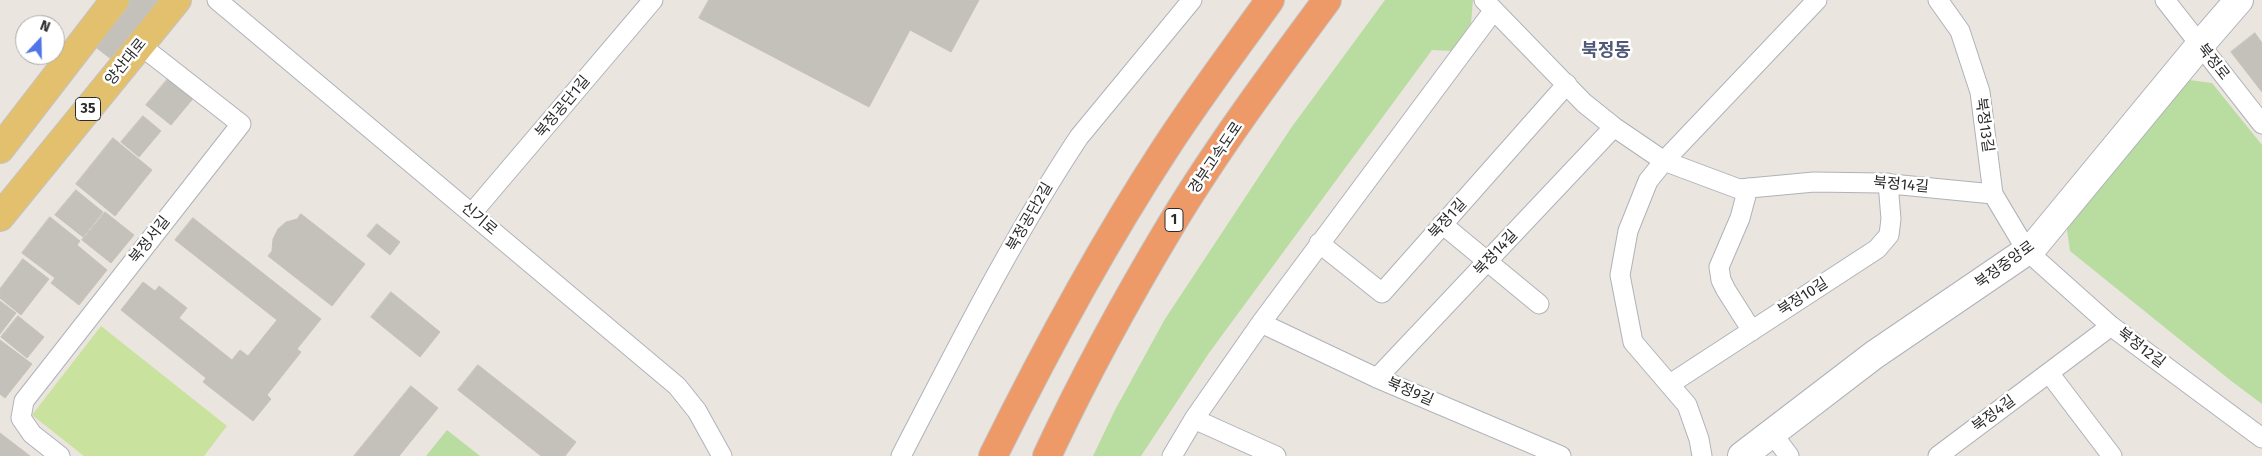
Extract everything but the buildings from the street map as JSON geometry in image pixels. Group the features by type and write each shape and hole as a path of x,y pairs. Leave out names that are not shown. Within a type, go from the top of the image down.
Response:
{"highway":[{"path":"993,456 1087,276 1124,213 1166,147 1270,0"},
{"name":"경부고속도로","path":"1047,456 1120,313 1172,224 1232,133 1327,0"}],"main road":[{"path":"0,150 115,0"},
{"name":"양산대로","path":"0,218 177,0"}],"street":[{"name":"신기로","path":"217,0 677,386 697,411 722,456"},
{"name":"북정공단1길","path":"472,213 654,0"},
{"name":"북정공단2길","path":"901,456 1001,268 1079,137 1192,0"},
{"path":"1702,456 1699,439 1687,405 1634,342 1620,275 1628,231 1648,181 1664,161 1817,0"},
{"name":"북정13길","path":"1938,0 1960,31 1980,92 1993,194 2027,251"},
{"name":"북정로","path":"2165,0 2262,124"},
{"name":"북정중앙로","path":"1742,456 1874,355 2034,246 2239,0"},
{"path":"1172,456 1194,419 1261,323 1489,5"},
{"name":"북정14길","path":"1489,5 1584,103 1614,127 1664,161 1739,188 1814,182 1888,183 1993,194"},
{"name":"북정서길","path":"60,456 32,434 21,418 24,401 241,124 140,45"},
{"name":"북정1길","path":"1319,243 1382,293 1567,84"},
{"name":"북정14길","path":"1377,378 1614,127"},
{"name":"북정10길","path":"1670,384 1877,249 1889,235 1891,219 1888,183"},
{"path":"1748,188 1740,218 1719,267 1726,290 1752,331"},
{"path":"1442,224 1539,304"},
{"name":"북정12길","path":"2027,251 2111,326 2262,438"},
{"name":"북정9길","path":"1261,323 1377,378 1562,456"},
{"name":"북정4길","path":"1938,456 2111,326"},
{"path":"2049,372 2112,456"},
{"path":"1194,419 1276,456"},
{"path":"1772,433 1789,456"}],"green space":[{"path":"1385,0 1473,0 1471,23 1452,51 1432,50 1209,353 1141,456 1093,456 1115,410 1165,319 1291,128"},
{"path":"2182,79 2212,83 2262,145 2262,404 2070,251 2066,223"},
{"path":"101,326 227,426 204,456 84,456 32,415"},
{"path":"447,430 480,456 426,456"}],"district":[{"name":"북정동","path":"1606,51"}]}
